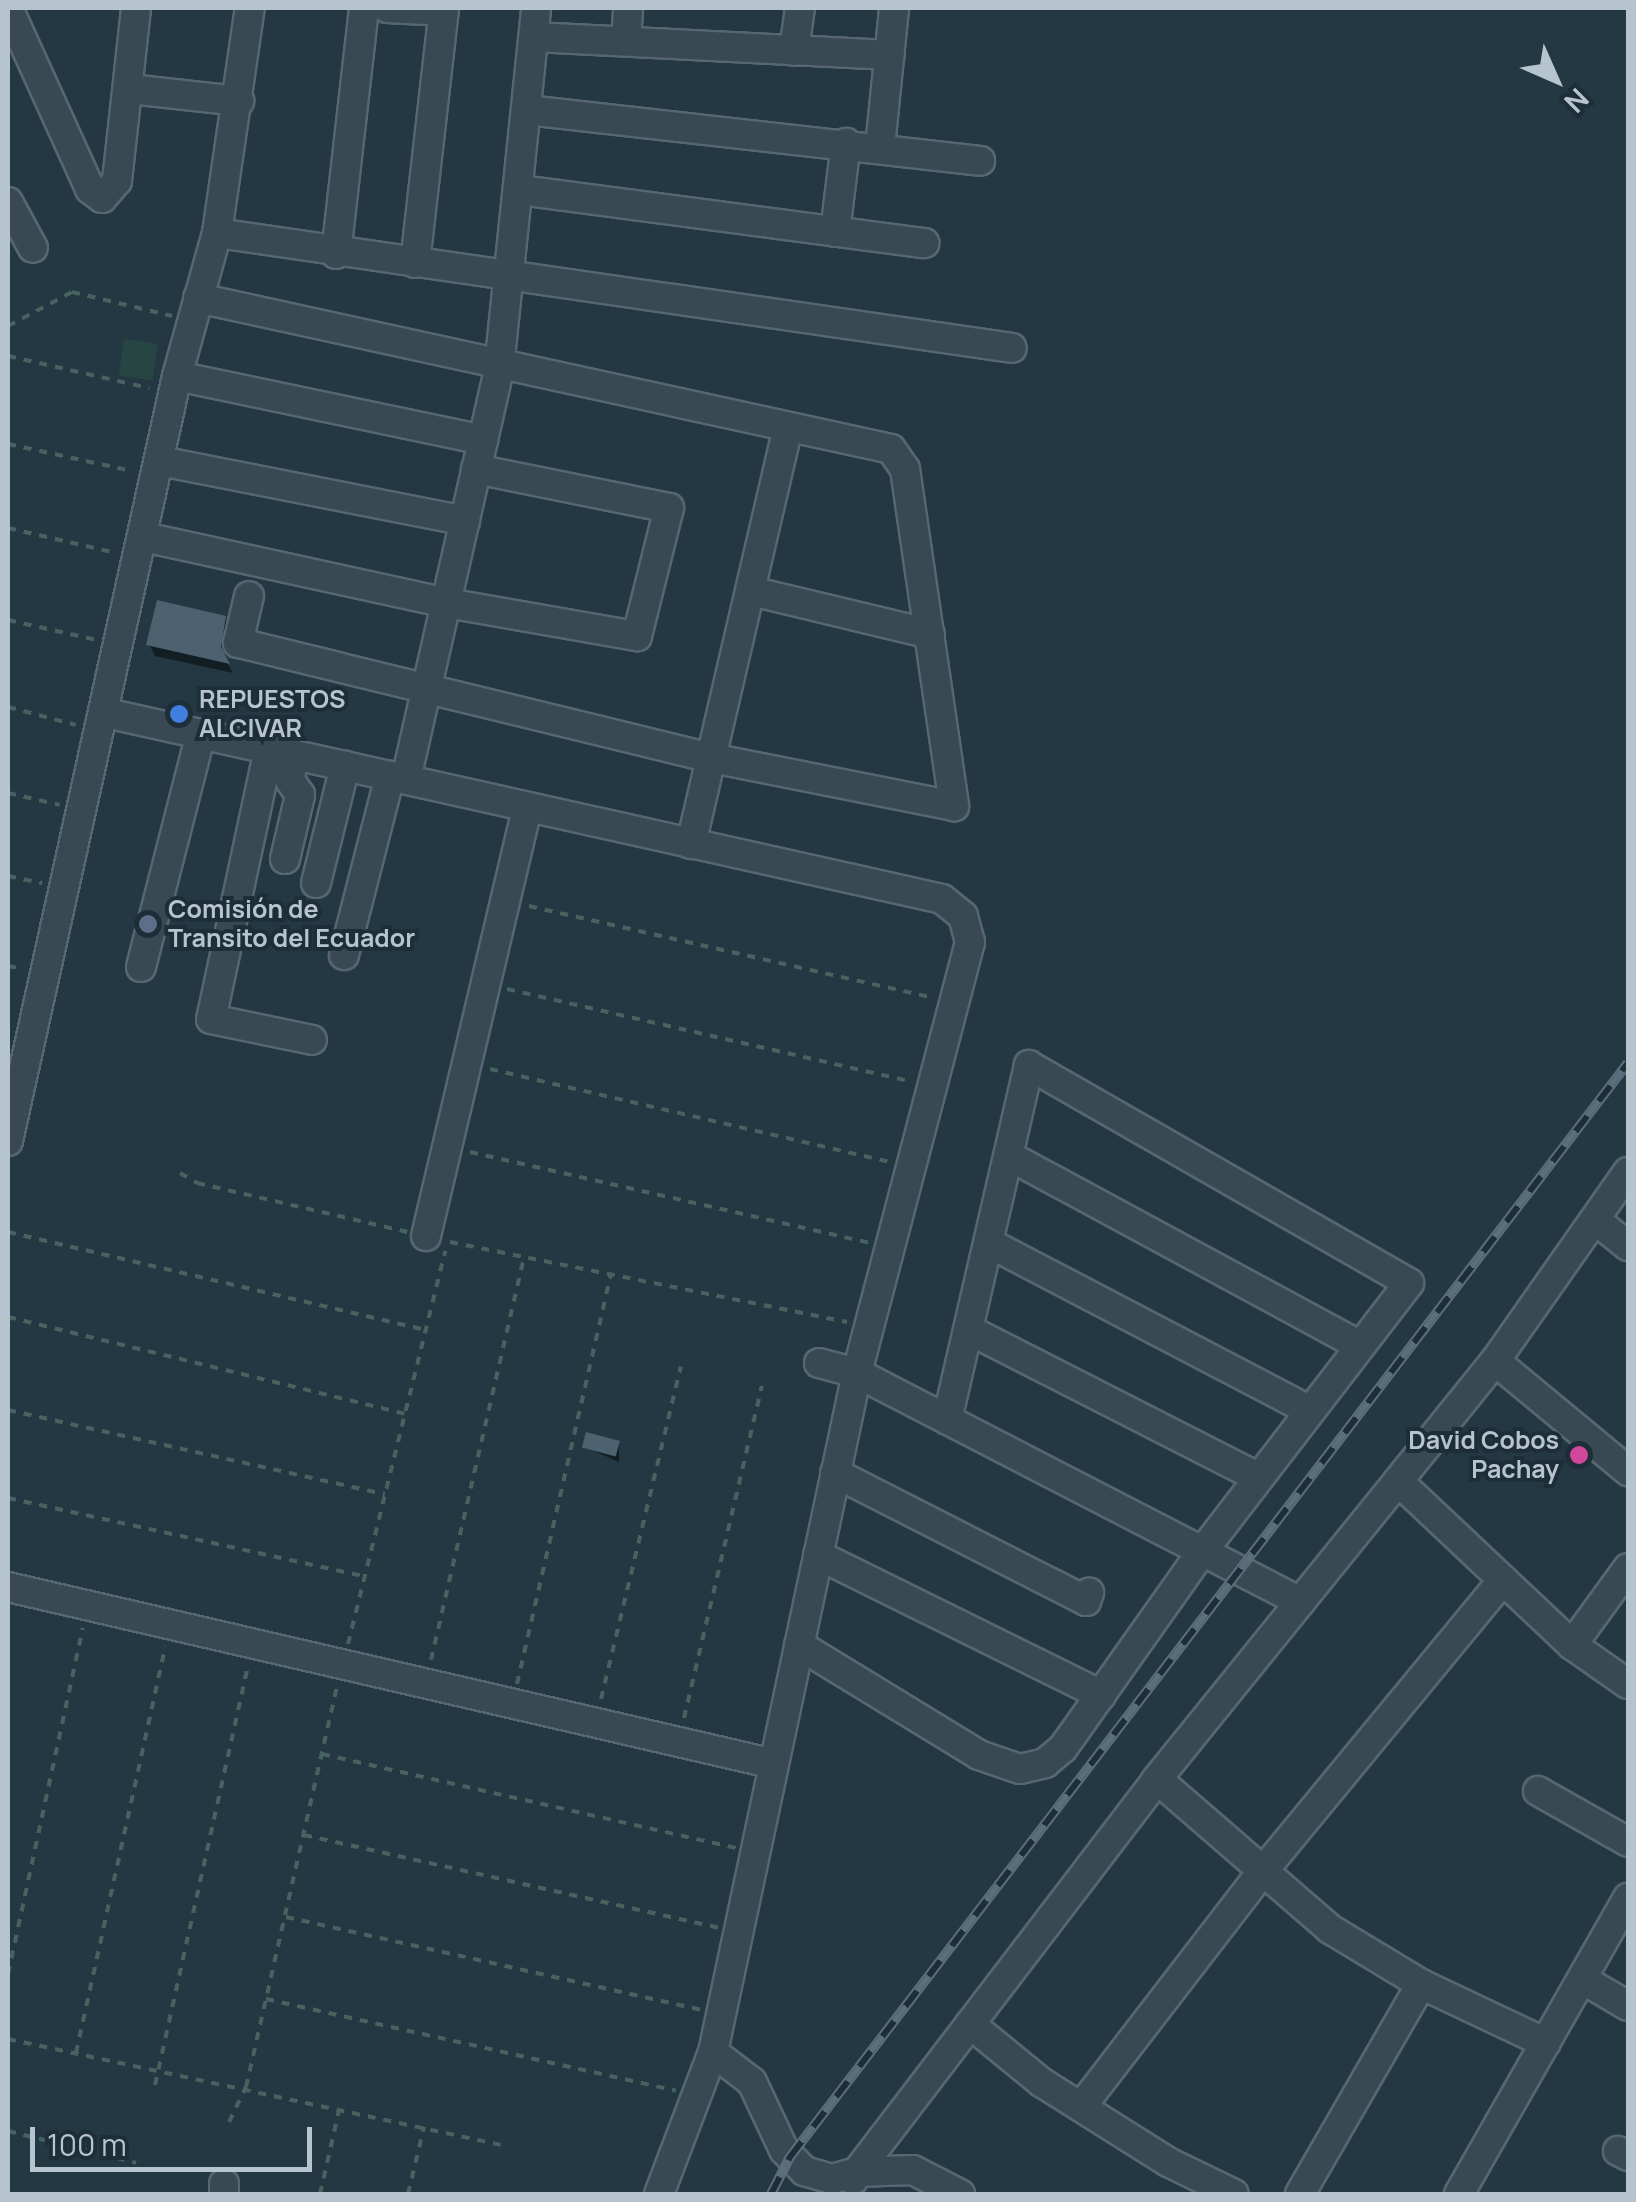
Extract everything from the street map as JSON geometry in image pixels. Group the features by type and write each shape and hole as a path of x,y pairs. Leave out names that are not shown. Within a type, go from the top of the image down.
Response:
{"street":[{"path":"8,8 90,188 102,198 117,181 136,8"},
{"path":"8,1141 24,1115 66,888 176,385 217,234 250,8"},
{"path":"336,254 364,8"},
{"path":"386,8 444,9 415,264"},
{"path":"344,955 427,687 499,368 504,277 520,190 536,8"},
{"path":"626,40 628,8"},
{"path":"794,51 800,8"},
{"path":"880,147 894,8"},
{"path":"534,36 890,55"},
{"path":"130,89 239,101"},
{"path":"527,110 846,142 980,161"},
{"path":"834,232 846,142"},
{"path":"520,190 924,243"},
{"path":"8,202 33,248"},
{"path":"217,234 1012,348"},
{"path":"195,309 499,368 900,456 954,806 711,758 238,643 249,596"},
{"path":"176,385 484,440"},
{"path":"692,844 787,430"},
{"path":"158,468 465,521"},
{"path":"142,548 638,636 671,514 664,505 476,469"},
{"path":"751,591 930,634"},
{"path":"104,722 201,734 527,810 942,899 963,916 970,942 857,1373 713,2052 701,2097 659,2194"},
{"path":"141,968 201,734"},
{"path":"281,752 290,780 300,795 286,859"},
{"path":"281,752 212,1019 312,1040"},
{"path":"316,883 345,766"},
{"path":"437,1239 447,1147 527,810"},
{"path":"799,1645 979,1755 1020,1769 1045,1763 1063,1748 1258,1476 1409,1283 1029,1065 991,1244 947,1420"},
{"path":"1011,1156 1360,1345"},
{"path":"851,2183 1157,1779 1495,1361 1598,1222 1628,1172"},
{"path":"1598,1222 1628,1246"},
{"path":"991,1244 1309,1410"},
{"path":"971,1330 1258,1476"},
{"path":"1495,1361 1628,1471"},
{"path":"818,1362 857,1373 1300,1602"},
{"path":"836,1472 1086,1601 1089,1593"},
{"path":"1398,1481 1572,1645 1628,1684"},
{"path":"818,1555 1101,1695"},
{"path":"1572,1645 1628,1568"},
{"path":"1081,2107 1263,1871 1503,1580"},
{"path":"8,1587 774,1764"},
{"path":"1157,1779 1330,1929 1422,1984 1546,2043"},
{"path":"1538,1791 1628,1842"},
{"path":"1459,2194 1628,1898"},
{"path":"1582,1980 1628,2006"},
{"path":"1300,2194 1422,1984"},
{"path":"970,2024 1081,2107 1234,2194"},
{"path":"713,2052 752,2082 784,2150 804,2171 851,2183 913,2170 960,2194"}],"path":[{"path":"8,326 72,292 195,309"},
{"path":"8,356 176,385"},
{"path":"8,444 158,468"},
{"path":"8,528 142,548"},
{"path":"8,620 122,645"},
{"path":"8,708 104,722"},
{"path":"8,793 84,811"},
{"path":"8,876 66,888"},
{"path":"504,901 954,1002"},
{"path":"483,984 932,1086"},
{"path":"466,1064 911,1166"},
{"path":"447,1147 890,1248"},
{"path":"180,1173 197,1183 437,1239 869,1326"},
{"path":"8,1232 426,1330"},
{"path":"228,2122 246,2087 342,1665 426,1330 437,1239"},
{"path":"426,1684 524,1257"},
{"path":"512,1704 611,1274"},
{"path":"8,1317 405,1414"},
{"path":"595,1723 682,1366"},
{"path":"679,1742 762,1386"},
{"path":"8,1410 385,1494"},
{"path":"8,1498 365,1576"},
{"path":"8,1974 88,1606"},
{"path":"76,2053 170,1625"},
{"path":"154,2085 252,1644"},
{"path":"322,1754 755,1852"},
{"path":"304,1834 738,1932"},
{"path":"285,1917 720,2015"},
{"path":"266,1999 701,2097"},
{"path":"8,2040 340,2106 501,2146"},
{"path":"320,2194 340,2106"},
{"path":"408,2194 424,2127"},
{"path":"8,2132 136,2163"}],"green space":[{"path":"124,339 158,344 153,380 119,376"}],"building":[{"path":"157,600 226,616 221,647 230,664 146,645"},
{"path":"586,1432 620,1441 616,1457 582,1447"}],"railway":[{"path":"771,2194 790,2157 1628,1063"}],"place":[{"name":"REPUESTOS ALCIVAR","path":"179,714"},
{"name":"Comisión de Transito del Ecuador","path":"148,924"},
{"name":"David Cobos Pachay","path":"1579,1455"}]}
